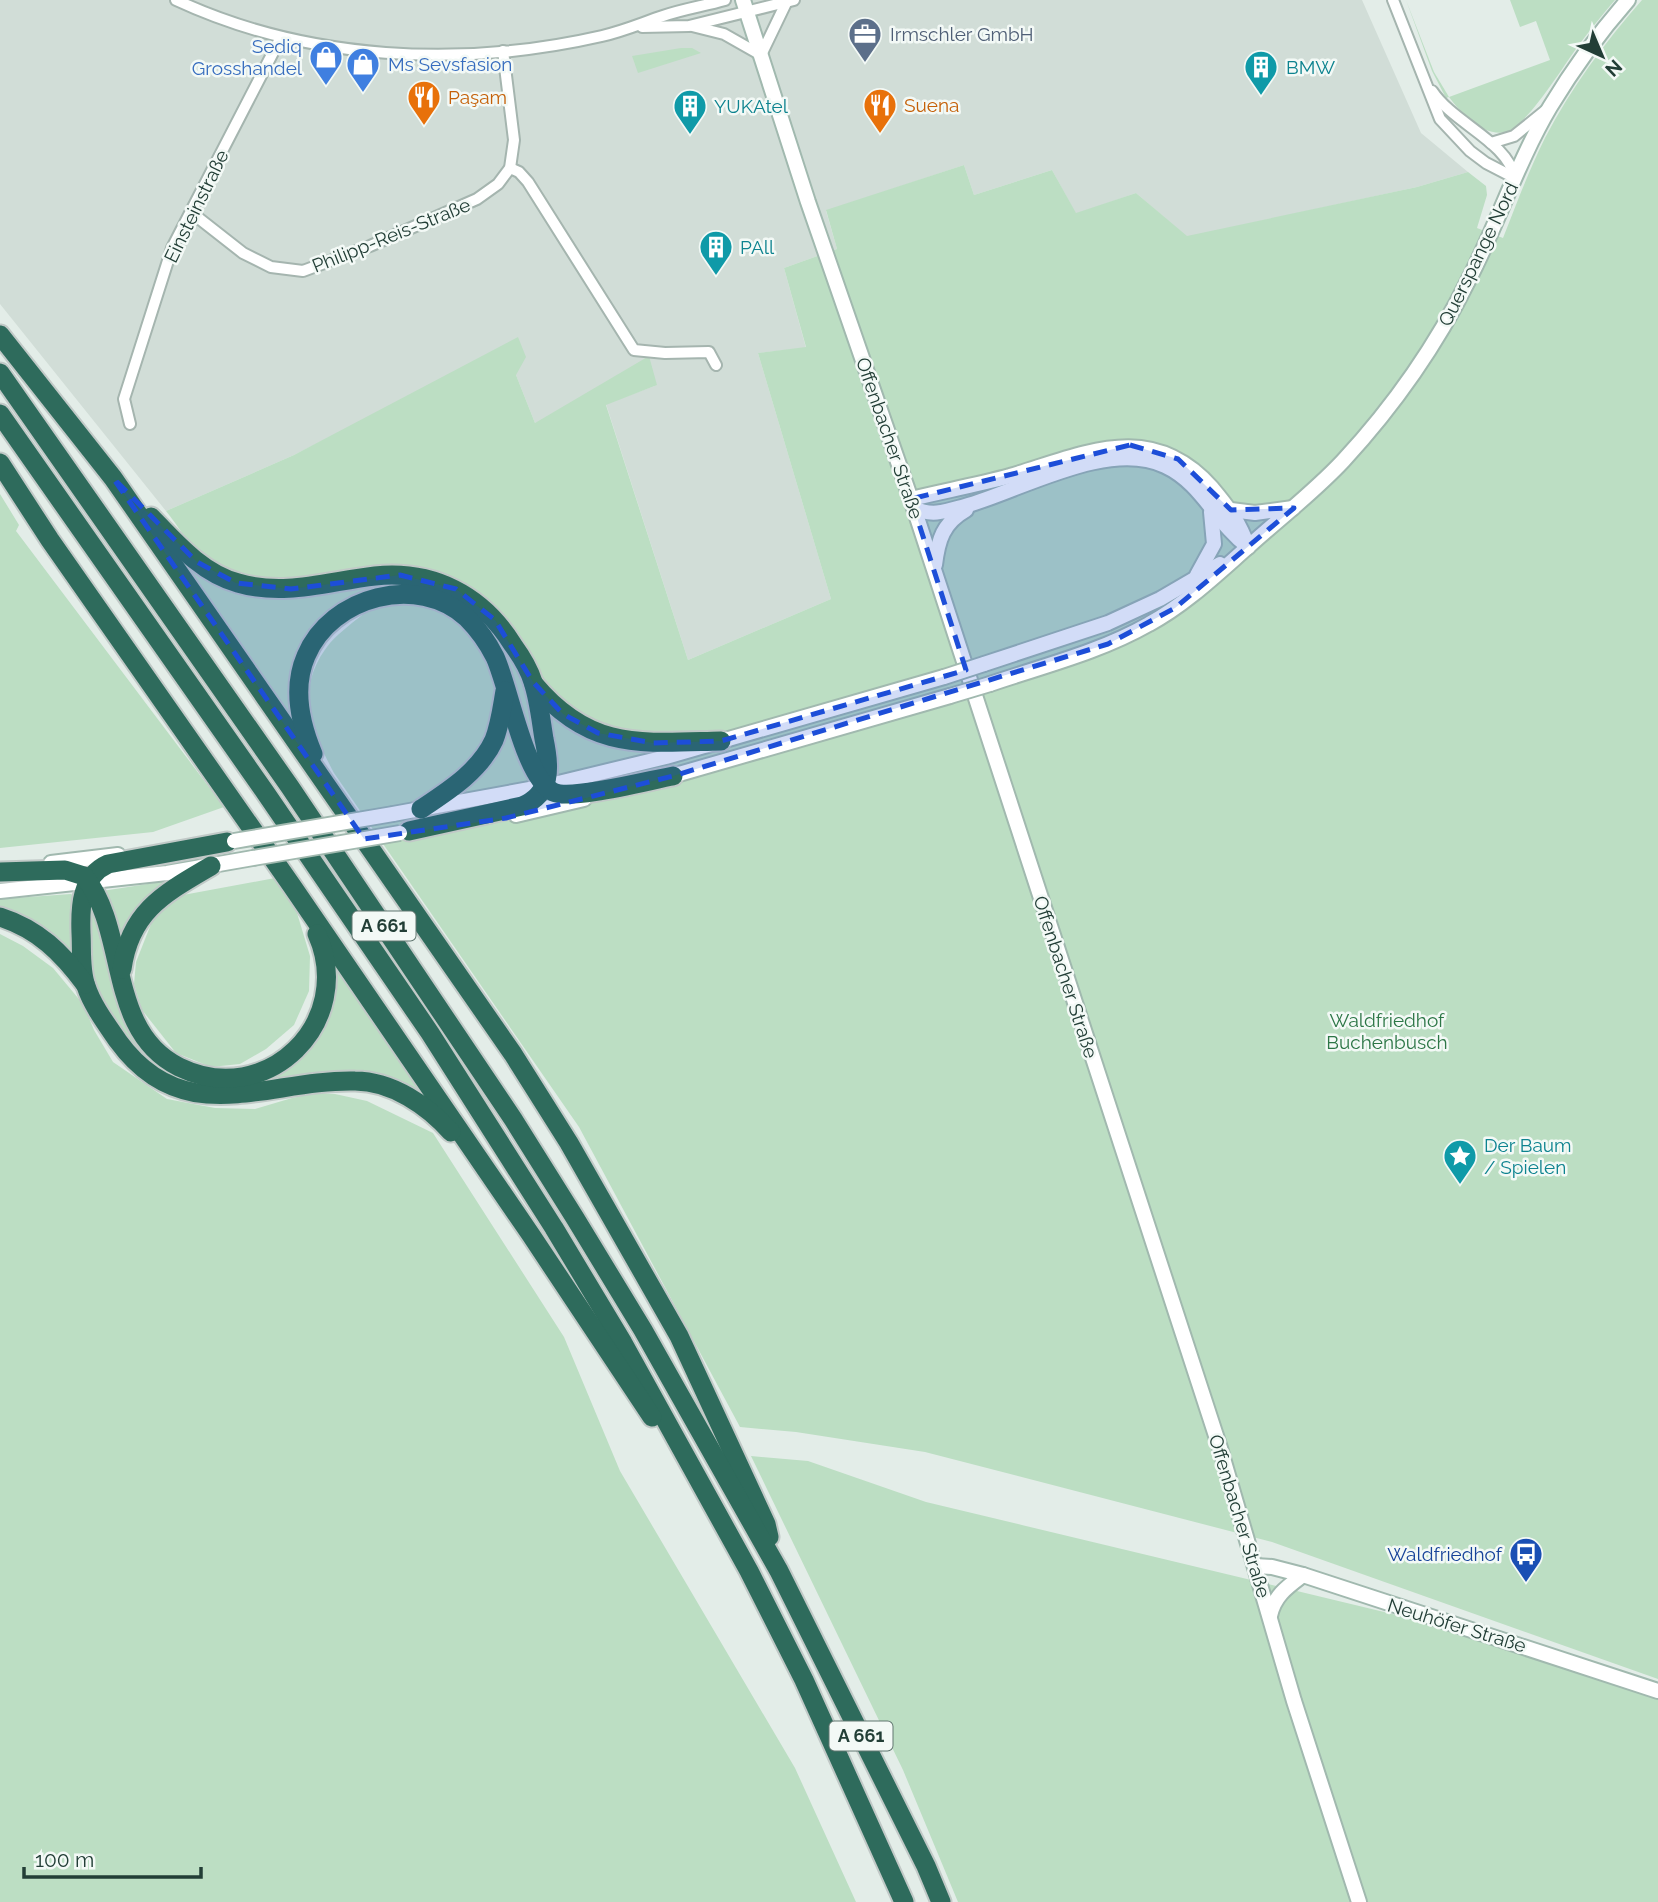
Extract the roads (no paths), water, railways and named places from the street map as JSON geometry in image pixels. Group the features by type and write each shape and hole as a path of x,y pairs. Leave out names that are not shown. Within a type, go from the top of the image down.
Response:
{"highway":[{"path":"0,335 113,478 327,787"},
{"name":"A 661","path":"0,373 290,787 513,1119 643,1330 779,1571 926,1866 941,1902"},
{"name":"A 661","path":"0,414 430,1033 547,1216 610,1320 708,1494 804,1679 904,1902"},
{"path":"0,463 502,1192 679,1460 708,1494"},
{"path":"113,478 197,562 214,574 236,583 291,589 374,576 426,578 456,589 482,607 503,630 523,660 533,682 545,744 546,786 537,798 522,806 405,832"},
{"path":"327,787 301,717 298,697 306,655 314,640 348,609 378,598 405,595 423,597 453,608 472,624 488,643 496,658 527,751 546,786 554,792 570,794 673,776"},
{"path":"533,682 563,714 598,733 653,743 721,741"},
{"path":"421,809 473,770 483,759 499,725 505,690"},
{"name":"A 661","path":"327,787 513,1055 569,1143 679,1336 765,1524 779,1571"},
{"path":"86,986 82,904 88,881 96,872 108,864 230,842"},
{"path":"121,973 131,935 144,913 162,896 211,866"},
{"path":"0,871 65,870 79,873 88,881 103,915 133,1018 147,1040 172,1062 191,1072 216,1078 241,1077 272,1067 293,1052 309,1034 320,1015 326,988 326,963 309,916 292,886"},
{"path":"0,917 16,922 42,937 70,964 122,1046 138,1063 166,1082 202,1094 224,1096 310,1083 355,1081 382,1085 408,1097 442,1122 502,1192"}],"main road":[{"name":"Querspange Nord","path":"0,891 211,866 405,832 506,818 673,776 990,684 1108,644 1150,624 1175,608 1294,508 1360,442 1392,404 1422,361 1470,278 1549,108 1582,58 1628,0"},
{"name":"Offenbacher Straße","path":"745,6 808,202 911,500 1224,1459 1294,1701 1359,1902"},
{"path":"1130,446 1164,452 1200,476 1231,510 1242,528 1248,547 1230,533 1195,486 1168,467 1154,461 1126,457 1089,463 983,501 934,514 923,513 911,500 1006,477 1083,453 1109,447 1130,446"},
{"path":"934,570 942,531 953,518 983,501"},
{"path":"1195,579 1214,544 1210,508"},
{"path":"1231,510 1255,513 1294,508"},
{"path":"0,871 230,842 546,786 666,757 944,677 1108,623 1160,599 1248,547"},
{"name":"Neuhöfer Straße","path":"1255,1566 1272,1566 1658,1691"},
{"path":"1270,1616 1277,1597 1303,1576"}],"street":[{"path":"176,0 205,14 281,37 311,44 400,54 503,51 581,40 640,26 696,4 724,0"},
{"path":"1393,0 1433,106 1446,128 1475,155 1515,178"},
{"path":"640,26 689,26 724,34 761,55 790,1"},
{"path":"689,26 745,6 790,1"},
{"name":"Einsteinstraße","path":"130,424 124,399 172,248 281,37"},
{"path":"503,51 513,140 510,168 519,172 528,182 634,350 665,353 709,352 716,365"},
{"path":"1421,74 1448,110 1491,143 1509,161 1515,178"},
{"path":"1491,143 1514,136 1549,108"},
{"name":"Philipp-Reis-Straße","path":"192,213 243,253 271,267 303,271 370,246 477,199 490,192 510,168"}],"place":[{"name":"Irmschler GmbH","path":"865,64"},
{"name":"Sediq Grosshandel","path":"326,87"},
{"name":"Ms Sevsfasion","path":"363,94"},
{"name":"BMW","path":"1261,97"},
{"name":"Paşam","path":"424,127"},
{"name":"Suena","path":"880,135"},
{"name":"YUKAtel","path":"690,136"},
{"name":"PAll","path":"716,277"},
{"name":"Der Baum / Spielen","path":"1460,1186"},
{"name":"Waldfriedhof","path":"1526,1584"}],"park label":[{"name":"Waldfriedhof Buchenbusch","path":"1387,1031"}]}
